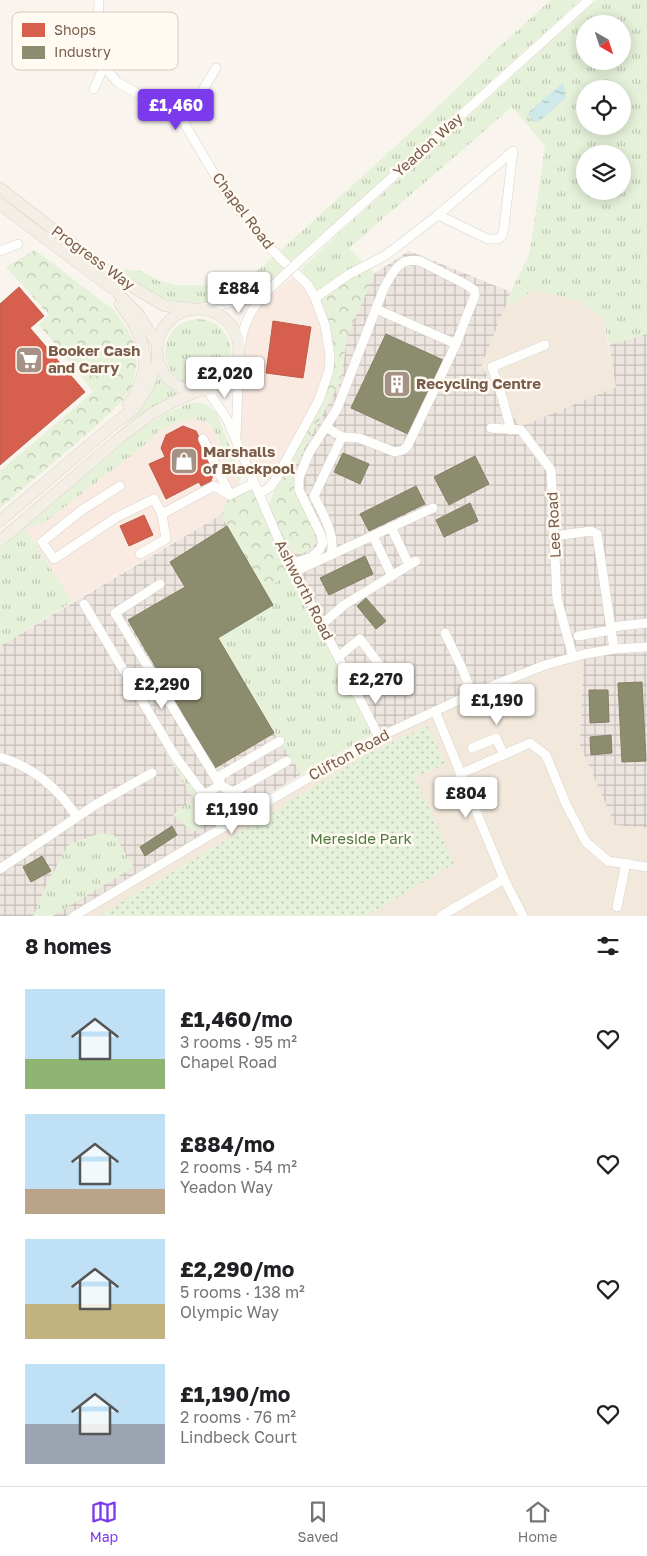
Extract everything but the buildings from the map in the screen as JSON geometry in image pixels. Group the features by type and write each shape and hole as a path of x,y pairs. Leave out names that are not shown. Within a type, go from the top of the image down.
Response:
{"main road":[{"name":"Progress Way","path":"0,188 111,274 165,306 198,308"},
{"name":"Progress Way","path":"0,204 116,291 139,315 157,344"},
{"path":"103,282 137,329 144,344 145,354 138,388 114,424"},
{"path":"0,540 143,420 173,402 220,386 228,379 235,370 239,359 240,346 236,332 228,320 216,312 198,308 181,312 170,320 162,331 157,344 158,358 163,371 172,382 184,389 202,391"},
{"path":"0,521 134,409 149,385 158,358"}],"street":[{"name":"Yeadon Way","path":"240,346 242,330 246,320 267,290 589,0"},
{"path":"184,122 216,68"},
{"path":"94,89 102,70"},
{"name":"Chapel Road","path":"108,70 117,82 181,118 225,192 273,251 308,285 316,298 325,325 329,346 326,380 319,400 276,479 270,487 259,494"},
{"path":"316,298 348,275 386,255 438,215 512,151 502,236 498,239 488,239 438,215"},
{"path":"0,251 18,244"},
{"path":"293,568 312,557 320,549 323,542 299,490 299,478 309,453 337,409 376,309 392,274 401,263 411,259 420,261 474,290 475,295 456,344 408,447 395,452 359,438 342,437 326,427"},
{"name":"Yeadon Way","path":"198,308 241,301 267,290"},
{"path":"376,309 456,344"},
{"path":"511,430 492,367 545,345"},
{"name":"Ashworth Road","path":"236,441 239,359"},
{"name":"Ashworth Road","path":"202,391 227,419 293,568 379,737"},
{"name":"Lee Road","path":"491,428 520,430 551,470 557,599 573,657"},
{"path":"331,555 334,545 329,527 314,496 342,437"},
{"path":"203,439 230,495"},
{"path":"230,495 254,483"},
{"path":"120,486 82,510 42,542 54,559 117,516 154,499 162,514 166,539 140,554"},
{"path":"162,514 214,486 230,495"},
{"path":"293,568 331,555 433,508"},
{"path":"321,625 344,605 413,563 391,527"},
{"path":"554,536 591,532 596,534 614,649"},
{"path":"373,536 392,576"},
{"path":"160,584 115,613 220,785 234,792 287,761"},
{"path":"84,604 176,756 204,795 222,828"},
{"path":"578,636 611,628 647,623"},
{"path":"445,633 472,694"},
{"path":"338,657 360,639 381,667"},
{"name":"Clifton Road","path":"74,916 379,737 472,694 546,665 573,657 614,649 647,647"},
{"path":"435,711 504,879 523,916"},
{"path":"472,748 496,738 504,754"},
{"path":"220,785 220,776 280,741"},
{"path":"460,774 530,743 546,755 566,804 586,842 608,861 647,867"},
{"path":"0,757 13,761 53,786 66,800 77,817"},
{"path":"0,869 95,805 152,773"},
{"path":"204,795 220,785"},
{"path":"617,907 626,863"},
{"path":"441,916 504,879"}],"path":[{"path":"613,70 629,84 647,95"}],"shaded area":[{"path":"409,251 511,292 481,366 520,427 616,387 609,345 647,334 647,828 615,825 580,745 584,655 573,657 379,737 268,516 341,380 347,336 375,273"},
{"path":"293,277 308,291 320,319 327,355 322,386 275,477 264,480 256,474 252,467 240,437 244,347 251,319 263,301"},
{"path":"532,291 553,294 583,303 603,317 616,387 521,430 481,366 506,302 514,303"},
{"path":"185,420 204,421 214,431 242,489 230,495 221,515 72,602 24,528 42,524 141,448 161,429"},
{"path":"221,515 273,605 280,741 302,774 66,916 0,916 0,646"},
{"path":"585,654 615,825 647,828 647,916 74,916 222,828 435,711"}],"green space":[{"path":"551,0 580,0 290,262 280,251 423,121 501,45"},
{"path":"597,0 647,0 647,334 609,345 603,317 583,303 553,294 532,291 514,303 506,302 530,252 545,146 512,107 349,248 362,261 317,294 313,285 299,271 576,19 576,70 631,70 631,15 580,15"},
{"path":"35,250 114,310 131,335 136,348 137,363 132,386 122,401 94,428 0,508 0,471 93,392 38,325 49,315 6,267"},
{"path":"273,257 284,268 264,286 246,295 220,301 192,303 166,298 146,289 120,269 142,271 159,281 179,285 201,285 233,282 256,272"},
{"path":"367,265 375,273 347,336 341,380 290,475 315,533 316,544 304,553 295,554 288,546 269,505 276,486 331,370 318,296"},
{"path":"198,319 211,322 221,329 228,339 231,352 228,365 221,375 211,382 198,385 185,382 175,375 168,365 165,352 168,339 175,329 185,322"},
{"path":"158,377 178,394 124,425 140,408"},
{"path":"190,403 204,404 217,413 241,477 239,482 210,425 204,421 194,419 185,420 161,429 141,448 42,524 25,528 72,602 0,646 0,548 136,432 164,414"},
{"path":"254,483 376,732 302,774 276,737 218,638 273,605 221,515"},
{"path":"254,483 294,572 264,589 221,515 230,495"},
{"name":"Mereside Park","path":"427,726 446,764 415,777 454,864 366,916 98,916 369,753"},
{"path":"167,747 194,786 212,819 193,832 173,815 182,807 195,801 164,750"},
{"path":"101,833 114,835 134,867 53,916 33,916 47,883 69,844"}],"water":[{"path":"563,82 566,98 537,123 527,114"}],"place":[{"name":"Booker Cash and Carry","path":"29,360"},
{"name":"Recycling Centre","path":"397,384"},
{"name":"Marshalls of Blackpool","path":"184,461"}]}
